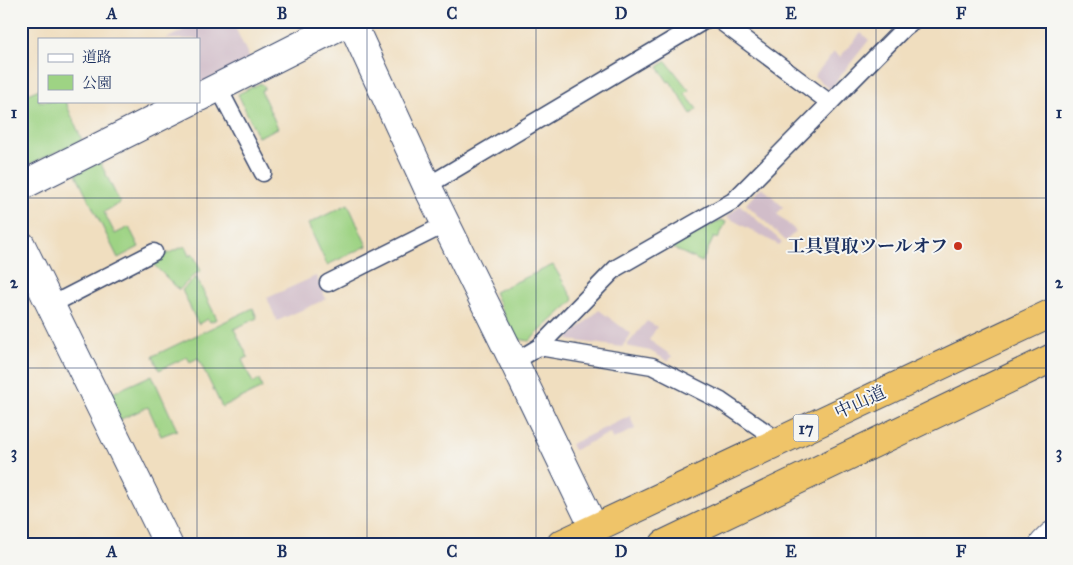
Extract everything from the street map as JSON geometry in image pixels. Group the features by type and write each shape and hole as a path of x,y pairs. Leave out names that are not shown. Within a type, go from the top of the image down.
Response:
{"highway":[{"name":"中山道","path":"561,544 778,440 1052,313"},
{"name":"17","path":"664,544 1052,358"}],"street":[{"path":"209,92 350,21 427,186 594,528"},
{"path":"21,186 189,102"},
{"path":"21,245 168,544"},
{"path":"1044,544 1052,536"}],"lane":[{"path":"427,186 704,21"},
{"path":"720,21 830,102"},
{"path":"514,362 539,347 616,268 733,201 913,21"},
{"path":"209,92 263,173"},
{"path":"328,283 446,224"},
{"path":"51,305 154,252"},
{"path":"539,347 652,366 721,401 778,440"}],"shaded area":[{"path":"202,21 232,21 250,59 200,84 200,38 168,38"},
{"path":"861,33 869,40 830,89 814,76 834,52 840,57"},
{"path":"762,187 783,207 777,214 796,231 786,241 746,204"},
{"path":"740,205 782,242 779,245 727,217"},
{"path":"316,276 326,299 277,321 267,298"},
{"path":"599,310 631,334 622,347 569,340 568,338"},
{"path":"647,321 657,327 649,340 672,356 668,361 650,351 626,346"},
{"path":"630,416 635,429 613,439 610,433 574,450 571,444"}],"green space":[{"path":"666,61 689,90 685,94 697,109 691,114 670,81 668,82 658,67"},
{"path":"261,83 265,88 261,91 278,128 258,137 238,94"},
{"path":"38,89 38,102 65,102 82,140 21,168 21,97"},
{"path":"100,162 120,203 104,212 115,234 129,227 139,247 118,258 76,174"},
{"path":"348,204 367,246 327,265 308,224"},
{"path":"721,220 726,222 718,239 714,237 702,262 670,247"},
{"path":"185,246 189,256 193,254 201,271 194,275 179,290 153,264 163,259 162,256"},
{"path":"553,265 574,300 529,341 514,338 494,292"},
{"path":"196,277 217,319 210,322 208,319 198,324 182,290"},
{"path":"253,308 257,318 234,329 248,357 242,360 253,383 259,380 262,388 222,407 198,358 190,362 187,357 159,370 153,356"},
{"path":"152,375 177,430 161,436 148,407 119,420 108,395"}],"place":[{"name":"工具買取ツールオフ","path":"958,246"}]}
